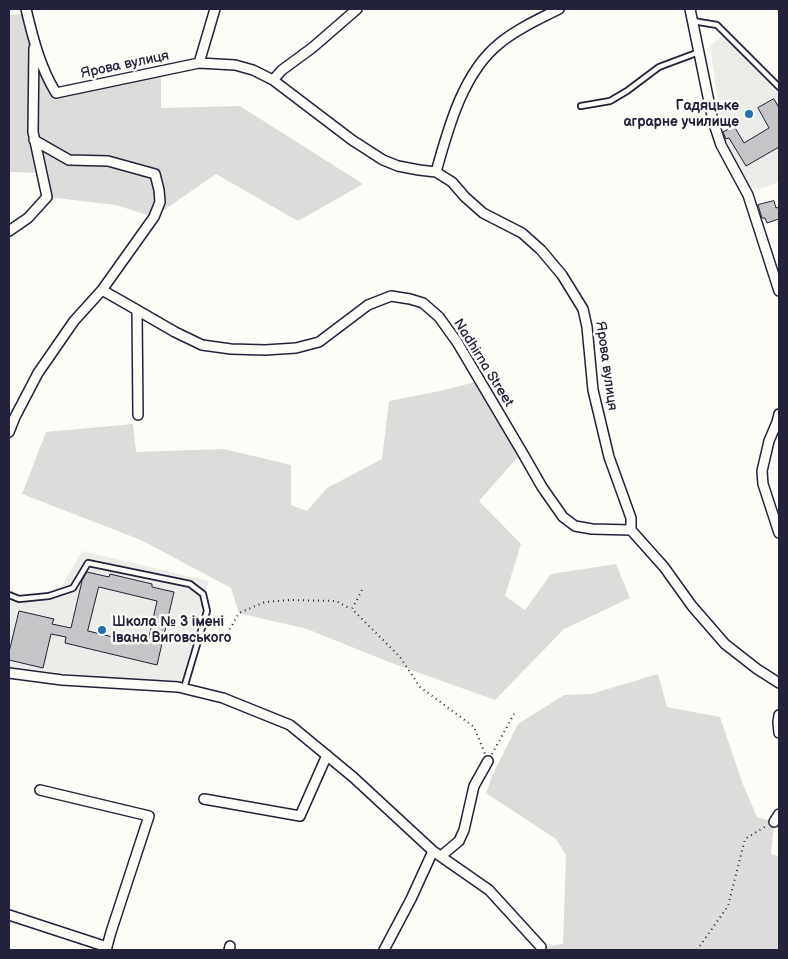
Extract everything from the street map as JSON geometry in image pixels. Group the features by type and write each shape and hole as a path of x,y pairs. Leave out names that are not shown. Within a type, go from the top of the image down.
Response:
{"street":[{"path":"9,231 28,218 46,197 33,132 34,43 26,9"},
{"path":"199,63 215,9"},
{"path":"273,80 282,70 312,48 357,9"},
{"path":"436,172 445,139 459,101 468,82 484,59 506,39 559,9"},
{"path":"690,9 713,121 721,145 748,195 779,291"},
{"name":"Ярова вулиця","path":"34,43 56,93 199,63 235,65 253,70 273,80 352,140 382,160 398,166 436,172 452,182 464,197 483,212 522,232 541,250 562,275 583,309 587,327 593,390 609,458 630,518 630,530"},
{"path":"9,432 38,373 74,321 102,290 154,217 160,202 155,174 108,161 69,160 34,140"},
{"name":"Nadhirna Street","path":"102,290 175,332 202,345 231,349 264,350 296,348 319,342 368,305 391,296 423,303 439,317 457,342 527,461 563,517 575,526 592,529 630,530"},
{"path":"137,310 138,415"},
{"path":"779,414 769,441 762,471 763,484 779,534"},
{"path":"630,530 664,567 692,606 725,644 756,669 779,683"},
{"path":"9,673 62,680 184,688 222,698 290,725 353,777 437,854 489,890 541,947"},
{"path":"779,715 779,733"},
{"path":"204,799 300,816 327,755"},
{"path":"384,950 437,854 459,841 462,836 474,786 488,761"},
{"path":"9,915 107,949 150,816 40,790"}],"lane":[{"path":"693,21 717,25 779,87"},
{"path":"582,106 610,100 627,92 659,67 699,52"},
{"path":"9,595 19,599 49,596 73,588 88,563 190,584 203,594 207,611 184,688"}],"path":[{"path":"352,609 362,590"},
{"path":"200,636 223,641 239,613 265,602 290,600 336,601 352,609 400,657 420,687 474,727 488,761"},
{"path":"488,761 515,712"},
{"path":"697,950 728,906 745,839 776,818"}],"shaded area":[{"path":"27,13 56,93 161,71 161,108 240,106 363,184 298,221 216,174 154,217 116,205 47,197 42,173 9,172 9,15"},
{"name":"Гадяцьке аграрне училище","path":"723,35 779,95 779,182 760,189 751,188 722,133 710,46"},
{"path":"479,381 522,452 479,501 521,544 505,596 525,610 551,574 616,564 630,598 564,629 495,700 389,662 307,629 239,613 231,588 141,540 22,494 46,432 133,424 136,452 224,449 291,465 291,505 307,511 327,488 382,459 389,401"},
{"name":"Школа № 3 імені Івана Виговського","path":"82,551 209,581 181,683 126,680 9,667 9,590 21,594 44,593 62,586"},
{"path":"658,674 667,707 720,717 742,782 757,817 774,822 771,854 779,857 779,950 539,950 541,947 563,944 566,855 556,839 486,793 492,776 518,724 564,695 591,694"}],"building":[{"path":"774,99 779,108 779,147 746,166 729,138 726,139 723,132 734,126 744,143 769,128 758,108"},
{"path":"774,201 776,208 779,207 779,219 767,223 765,218 762,218 758,205"},
{"path":"87,572 109,577 110,574 152,584 152,587 174,592 157,665 65,643 66,637 51,634 43,668 9,660 9,652 19,611 54,619 52,624 71,628 82,581","holes":["99,587 157,601 149,637 144,636 142,644 88,631"]}],"place":[{"name":"Гадяцьке аграрне училище","path":"749,114"},
{"name":"Школа № 3 імені Івана Виговського","path":"102,630"}]}
